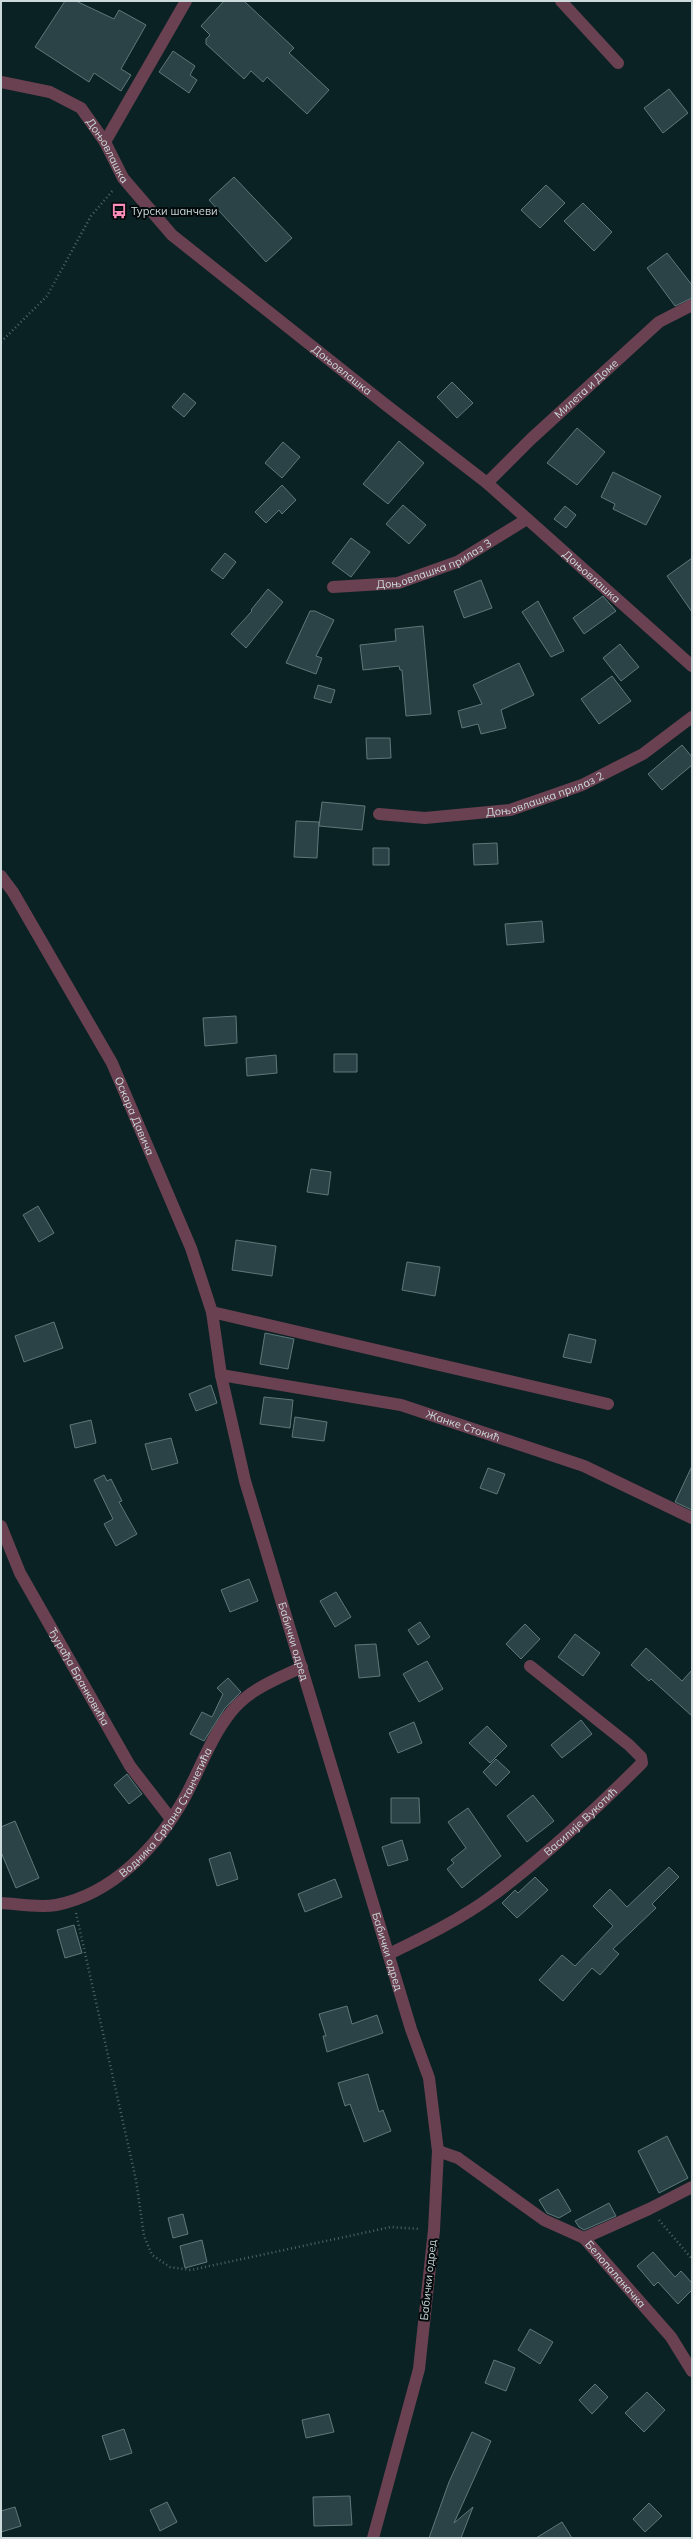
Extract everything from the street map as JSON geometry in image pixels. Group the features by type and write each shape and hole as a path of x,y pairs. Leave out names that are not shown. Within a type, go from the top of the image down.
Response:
{"street":[{"path":"105,142 186,1"},
{"path":"560,1 618,63"},
{"name":"Доњовлашка","path":"1,82 50,92 81,108 105,142 123,178 172,235 386,405 488,483 692,666"},
{"name":"Милета и Доме","path":"488,483 531,439 659,322 692,305"},
{"name":"Доњовлашка прилаз 3","path":"333,588 398,583 413,578 457,562 527,519"},
{"name":"Доњовлашка прилаз 2","path":"379,814 425,818 510,810 589,782 643,754 692,717"},
{"name":"Оскара Давича","path":"1,876 13,892 112,1063 191,1248 212,1312 222,1375"},
{"path":"212,1312 608,1404"},
{"name":"Жанке Стокић","path":"222,1375 401,1405 584,1466 692,1518"},
{"name":"Бабички одред","path":"222,1375 245,1481 411,2030 429,2078 438,2151 434,2230 419,2369 373,2538"},
{"name":"Ђурађа Бранковића","path":"1,1526 20,1573 130,1766 171,1819"},
{"name":"Василије Вукотић","path":"389,1954 442,1928 492,1896 590,1815 642,1763 641,1757 629,1745 530,1666"},
{"name":"Водника Срђана Станчетића","path":"1,1903 55,1905 110,1884 125,1872 171,1819 221,1726 231,1711 254,1690 302,1667"},
{"name":"Белопаланачка","path":"438,2151 458,2158 544,2220 584,2238 671,2337 692,2371"},
{"path":"584,2238 649,2209 692,2187"}],"path":[{"path":"1,342 47,296 91,216 123,178"},
{"path":"73,1899 136,2180 144,2236 152,2255 170,2267 191,2270 391,2227 434,2230"},
{"path":"649,2209 692,2259"}],"building":[{"path":"65,1 76,1 114,19 119,10 146,25 121,69 131,75 121,91 94,73 89,82 35,47"},
{"path":"224,1 244,1 294,48 289,53 329,90 307,114 267,77 263,82 251,71 244,79 206,44 206,39 210,35 201,26"},
{"path":"173,51 195,66 190,75 197,80 189,93 159,72"},
{"path":"669,89 688,113 663,133 644,108"},
{"path":"234,177 292,238 266,262 209,200"},
{"path":"546,185 565,203 540,228 521,210"},
{"path":"583,203 612,232 594,251 564,221"},
{"path":"667,253 692,285 692,298 675,306 647,268"},
{"path":"452,382 473,403 457,418 437,397"},
{"path":"184,393 196,403 184,417 172,407"},
{"path":"577,428 605,452 577,485 547,463"},
{"path":"399,441 424,463 388,504 363,484"},
{"path":"283,442 300,457 282,478 265,463"},
{"path":"613,472 661,496 646,525 613,509 615,504 601,497"},
{"path":"282,485 296,500 282,514 279,510 266,523 255,512"},
{"path":"403,505 426,525 409,544 386,524"},
{"path":"565,506 576,515 566,528 554,519"},
{"path":"351,538 370,552 351,577 332,563"},
{"path":"225,553 236,562 223,579 211,570"},
{"path":"692,558 692,612 667,576"},
{"path":"481,580 492,608 464,618 454,591"},
{"path":"268,589 283,602 246,648 231,634 252,611 251,610"},
{"path":"603,596 616,611 584,634 573,618"},
{"path":"538,601 564,651 551,657 522,612"},
{"path":"310,611 315,611 334,620 316,656 322,658 316,674 286,663"},
{"path":"423,626 431,714 406,716 402,670 400,670 399,666 363,670 360,645 396,641 395,629"},
{"path":"620,644 639,667 621,681 603,658"},
{"path":"519,663 534,695 501,710 506,728 481,734 478,724 462,728 458,711 482,704 473,685"},
{"path":"612,676 631,701 599,724 581,699"},
{"path":"318,685 335,690 331,703 314,698"},
{"path":"366,738 390,738 391,758 367,759"},
{"path":"682,745 692,757 692,765 662,790 648,774"},
{"path":"322,802 365,806 362,830 319,826"},
{"path":"296,821 319,822 317,858 294,857"},
{"path":"497,843 498,864 474,865 473,844"},
{"path":"373,848 389,848 389,865 373,865"},
{"path":"542,921 544,942 507,945 505,924"},
{"path":"236,1016 237,1043 205,1046 203,1018"},
{"path":"334,1054 357,1054 357,1072 334,1072"},
{"path":"276,1055 277,1073 247,1076 246,1058"},
{"path":"311,1169 331,1172 328,1195 307,1192"},
{"path":"38,1206 54,1233 39,1242 23,1215"},
{"path":"236,1240 276,1246 272,1276 232,1270"},
{"path":"407,1262 440,1267 435,1296 402,1290"},
{"path":"54,1322 63,1348 24,1362 15,1336"},
{"path":"265,1333 294,1339 288,1369 260,1364"},
{"path":"569,1334 596,1340 591,1363 563,1357"},
{"path":"211,1385 217,1403 196,1411 189,1394"},
{"path":"264,1397 293,1400 290,1428 260,1424"},
{"path":"295,1417 327,1422 324,1441 292,1437"},
{"path":"91,1420 96,1443 75,1448 70,1425"},
{"path":"171,1438 178,1463 152,1470 145,1444"},
{"path":"692,1466 692,1510 675,1502"},
{"path":"488,1468 505,1474 497,1494 480,1488"},
{"path":"104,1475 107,1481 111,1479 122,1501 119,1502 137,1534 116,1546 104,1524 113,1519 94,1480"},
{"path":"249,1579 258,1601 230,1612 221,1590"},
{"path":"336,1592 351,1617 335,1627 320,1601"},
{"path":"420,1622 430,1637 418,1645 408,1630"},
{"path":"525,1624 540,1639 521,1659 506,1644"},
{"path":"575,1634 600,1653 583,1676 558,1657"},
{"path":"376,1644 380,1676 359,1678 355,1645"},
{"path":"646,1648 682,1681 692,1670 692,1716 651,1679 649,1681 631,1665"},
{"path":"427,1661 443,1689 419,1702 403,1674"},
{"path":"228,1678 241,1692 225,1708 204,1741 190,1734 202,1712 212,1717 223,1694 217,1688"},
{"path":"581,1720 592,1734 562,1758 551,1745"},
{"path":"414,1722 422,1743 398,1753 389,1733"},
{"path":"487,1726 507,1746 490,1763 469,1743"},
{"path":"496,1759 510,1772 496,1786 483,1772"},
{"path":"127,1774 142,1794 129,1804 114,1785"},
{"path":"533,1795 554,1821 527,1842 507,1816"},
{"path":"391,1798 419,1798 420,1823 391,1823"},
{"path":"468,1808 501,1856 462,1888 447,1869 454,1863 451,1860 466,1848 448,1822"},
{"path":"15,1821 39,1878 16,1888 1,1852 1,1827"},
{"path":"402,1840 408,1860 388,1866 382,1847"},
{"path":"230,1852 238,1879 217,1886 209,1859"},
{"path":"669,1867 679,1877 652,1904 656,1908 613,1949 619,1954 600,1975 592,1968 563,2001 539,1980 562,1955 575,1966 613,1926 593,1906 610,1889 627,1907"},
{"path":"535,1877 548,1890 517,1918 502,1903 515,1890 518,1893"},
{"path":"335,1879 342,1897 305,1912 298,1894"},
{"path":"74,1925 82,1953 65,1958 57,1930"},
{"path":"347,2006 352,2024 377,2015 383,2033 327,2052 323,2036 326,2036 319,2014"},
{"path":"368,2074 379,2112 383,2110 391,2131 364,2142 350,2104 345,2106 338,2083"},
{"path":"667,2136 688,2178 659,2193 638,2151"},
{"path":"558,2189 571,2211 559,2218 547,2213 539,2200"},
{"path":"609,2203 616,2216 584,2230 579,2227 575,2221"},
{"path":"183,2214 188,2234 173,2238 168,2218"},
{"path":"202,2240 207,2262 185,2268 180,2246"},
{"path":"653,2252 675,2277 681,2271 692,2283 692,2290 678,2304 658,2282 654,2286 637,2266"},
{"path":"530,2329 553,2342 540,2364 518,2350"},
{"path":"494,2360 515,2368 506,2391 485,2383"},
{"path":"595,2384 608,2397 592,2414 579,2400"},
{"path":"647,2392 665,2410 644,2432 625,2413"},
{"path":"329,2414 334,2432 306,2438 302,2420"},
{"path":"124,2429 132,2453 110,2460 102,2436"},
{"path":"472,2432 491,2441 454,2523 473,2507 461,2538 429,2538 449,2482"},
{"path":"350,2496 352,2525 314,2526 313,2497"},
{"path":"167,2502 177,2522 160,2531 150,2510"},
{"path":"649,2503 662,2516 645,2532 633,2519"},
{"path":"15,2507 21,2526 1,2532 1,2511"},
{"path":"562,2522 572,2538 536,2538"}],"place":[{"name":"Турски шанчеви","path":"119,211"}]}
